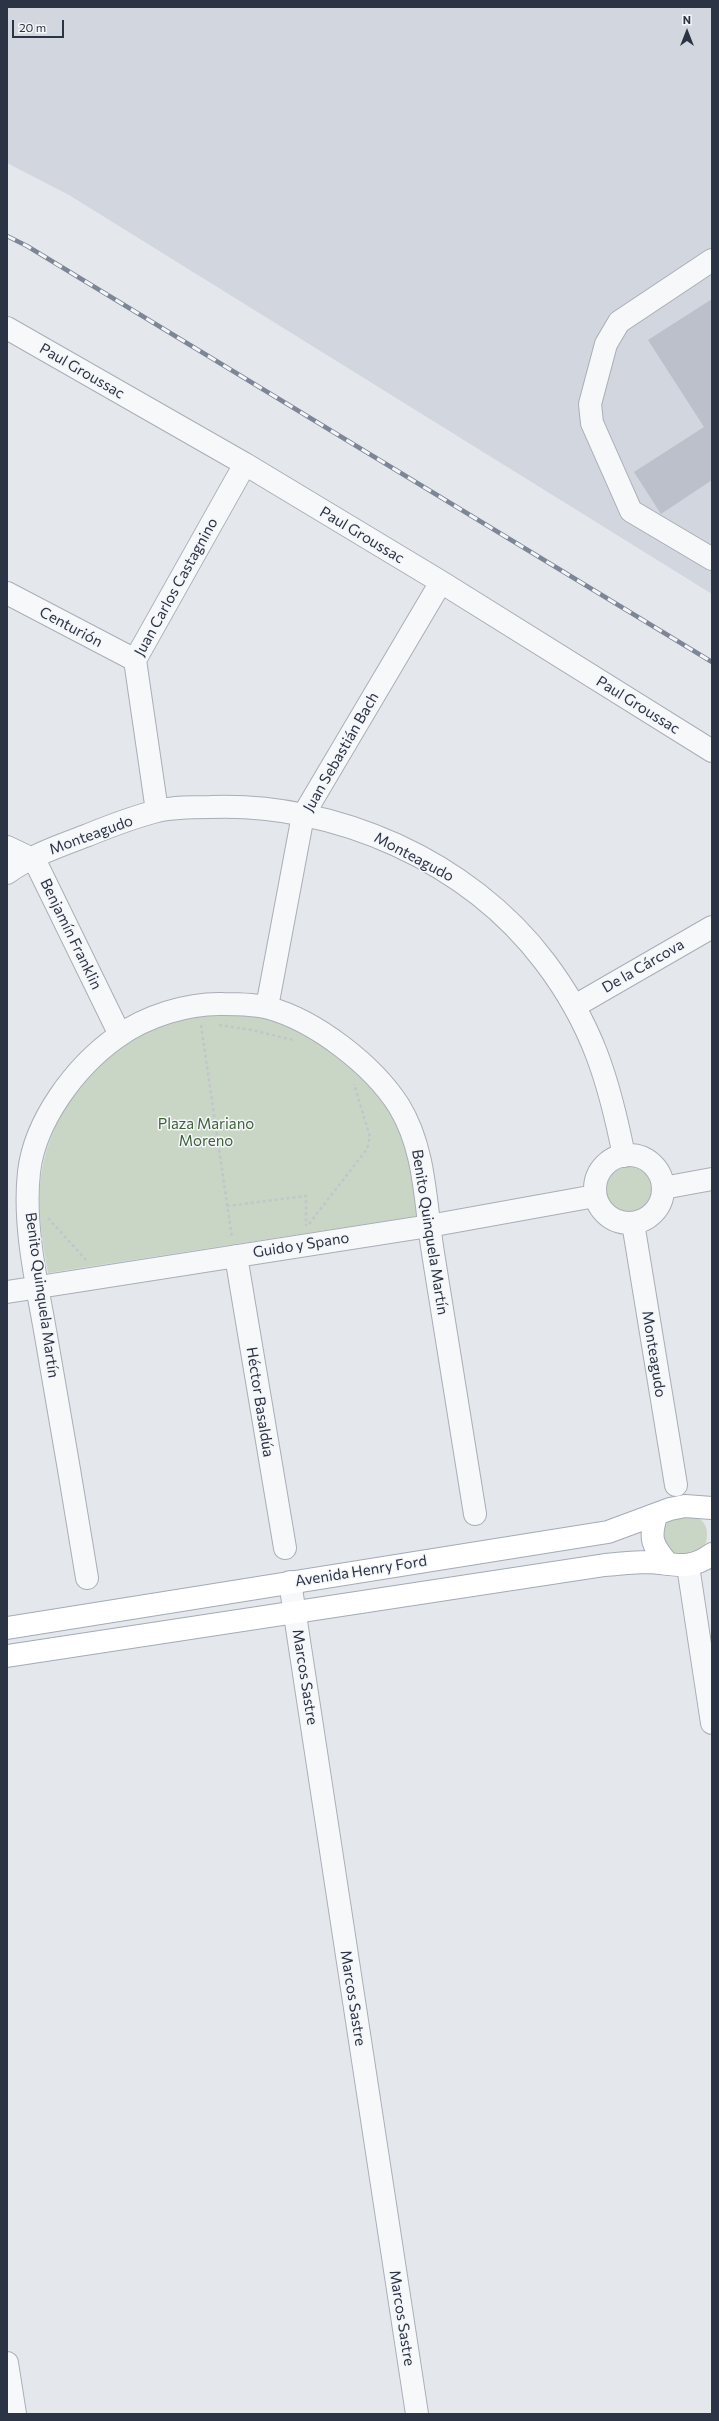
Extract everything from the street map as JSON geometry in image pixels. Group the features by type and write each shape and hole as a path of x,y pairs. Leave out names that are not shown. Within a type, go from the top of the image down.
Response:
{"main road":[{"name":"Avenida Henry Ford","path":"7,1628 608,1532 686,1506 708,1512"},
{"path":"656,1516 651,1532 652,1541 678,1565"},
{"name":"Avenida Henry Ford","path":"7,1656 605,1565 630,1563 678,1565 702,1562 712,1554"}],"street":[{"path":"712,260 619,322 606,344 590,404 592,423 632,511 712,559"},
{"name":"Paul Groussac","path":"7,328 245,464 441,582 712,751"},
{"name":"Juan Carlos Castagnino","path":"157,811 135,660 245,464"},
{"name":"Juan Sebastián Bach","path":"267,1007 305,815 441,582"},
{"name":"Centurión","path":"7,593 135,660"},
{"name":"Monteagudo","path":"7,873 28,857 157,811 228,806 256,807 305,815 369,833 402,847 457,879 497,910 544,961 575,1006 596,1048 607,1079 624,1156"},
{"name":"Benjamín Franklin","path":"7,847 28,857 42,874 120,1035"},
{"name":"De la Cárcova","path":"575,1006 712,927"},
{"name":"Benito Quinquela Martín","path":"88,1578 38,1287 29,1197 29,1173 32,1154 49,1115 77,1075 97,1054 120,1035 171,1012 199,1015 224,1004 267,1007 311,1027 345,1049 369,1070 399,1107 415,1142 421,1162 429,1226 475,1514"},
{"path":"624,1156 636,1156 646,1160 655,1167 661,1177 663,1188 662,1199 657,1209 648,1218 633,1223 616,1221 607,1215 600,1207 596,1196 595,1185 598,1174 604,1165 614,1159 624,1156"},
{"path":"663,1188 712,1178"},
{"name":"Guido y Spano","path":"7,1292 236,1256 307,1236 429,1226 596,1196"},
{"name":"Monteagudo","path":"633,1223 676,1485"},
{"name":"Héctor Basaldúa","path":"236,1256 285,1548"},
{"path":"678,1565 712,1723"},
{"name":"Marcos Sastre","path":"290,1582 417,2414"},
{"path":"7,2363 15,2414"}],"path":[{"path":"199,1015 207,1025"},
{"path":"193,1026 199,1015"},
{"path":"199,1015 226,1206 236,1256"},
{"path":"214,1025 252,1030 296,1041"},
{"path":"307,1236 367,1149 370,1137 356,1088 351,1079"},
{"path":"226,1206 306,1196 307,1236"},
{"path":"29,1197 100,1277"}],"shaded area":[{"path":"7,7 712,7 712,594 69,195 7,163"}],"green space":[{"name":"Plaza Mariano Moreno","path":"236,1013 271,1016 303,1028 359,1067 406,1130 424,1215 48,1273 40,1220 40,1189 44,1161 53,1133 66,1107 82,1084 102,1062 125,1044 149,1030 183,1018"},
{"path":"634,1167 646,1173 651,1181 651,1199 646,1207 638,1212 624,1213 612,1207 607,1199 606,1185 612,1173 620,1168"},
{"path":"673,1516 694,1516 703,1522 707,1530 707,1539 704,1548 678,1558 663,1543 663,1528"}],"building":[{"path":"712,299 712,480 661,514 634,472 704,427 648,340"}],"railway":[{"path":"7,236 27,246 712,662"}]}
